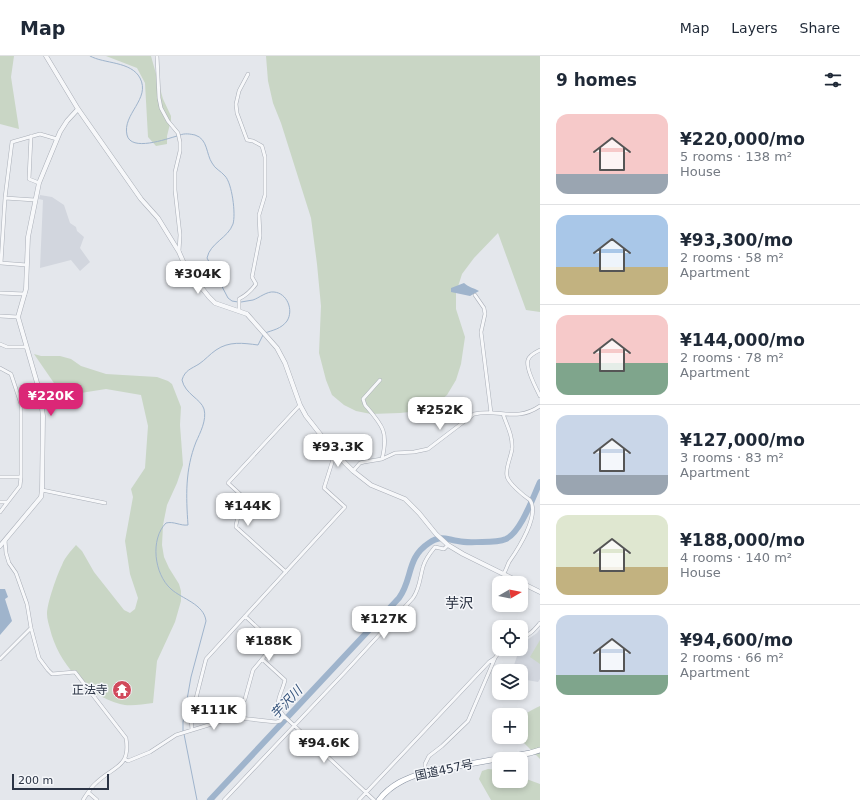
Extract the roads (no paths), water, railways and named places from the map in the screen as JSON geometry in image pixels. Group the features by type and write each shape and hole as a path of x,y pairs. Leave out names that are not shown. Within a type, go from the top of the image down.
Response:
{"highway":[{"name":"国道457号","path":"379,800 403,780 425,772 540,750"}],"street":[{"path":"46,56 78,109 141,199 158,218 179,252 186,268 214,303 225,307 239,308 247,314 281,354 300,405 309,420 335,453 353,471 371,485 405,499 437,535 448,545 540,592"},
{"path":"157,56 159,98 161,108 178,136 180,151 175,172 175,190 180,236 179,252"},
{"path":"239,308 239,300 252,291 256,284 252,277 260,236 259,215 265,195 265,157 262,146 253,141 247,140 237,113 236,104 239,91 248,74"},
{"path":"0,546 41,497 42,416 40,393 18,317 25,294 28,237 39,183 57,139 67,121 78,109"},
{"path":"27,265 1,262 12,142 40,134 57,139"},
{"path":"31,136 29,179 39,183"},
{"path":"6,198 35,200"},
{"path":"0,293 25,294"},
{"path":"475,295 484,308 485,314 481,332 491,413"},
{"path":"0,316 18,317"},
{"path":"0,344 7,347 26,347"},
{"path":"540,350 529,357 527,363 540,396"},
{"path":"0,368 11,374 21,404 20,486 0,512"},
{"path":"380,380 363,400 384,432 385,445 382,459"},
{"path":"286,572 236,527 242,500 241,495 228,483 300,405"},
{"path":"353,471 360,463 382,459 395,453 414,452 428,448 446,436 472,415 491,413 523,414 532,412 540,406"},
{"path":"503,414 510,431 512,445 510,461 506,471 507,476 511,483 534,502 536,508"},
{"path":"192,730 192,718 206,659 345,508 324,488 335,453"},
{"path":"0,477 21,477"},
{"path":"42,490 105,503"},
{"path":"0,502 8,502"},
{"path":"504,573 509,563 530,536"},
{"path":"5,540 8,563 16,573 27,604 30,628 39,658 52,674 76,672 123,732 126,738 128,745 125,759 121,765 96,783 83,800"},
{"path":"224,800 413,598 420,584 425,561 435,547 444,549 448,545"},
{"path":"233,718 245,700 253,670 274,646 245,616"},
{"path":"528,634 540,623"},
{"path":"0,659 30,628"},
{"path":"425,772 425,764 429,756 468,722 495,658"},
{"path":"359,800 484,667 495,658"},
{"path":"262,659 286,680 278,703 279,711 374,800"},
{"path":"125,759 128,761 144,755 183,732 233,718 276,722 280,721 285,716"},
{"path":"89,793 97,800"}],"water":[{"path":"464,283 467,286 479,291 470,296 451,292 451,288"},
{"path":"0,589 5,589 8,597 5,599 12,621 0,635"}],"waterway":[{"path":"90,56 124,66 136,73 140,78 142,93 128,120 127,135 130,140 135,143 142,144 177,136"},
{"path":"180,135 186,134 199,137 205,143 212,163 225,176 230,185 234,206 233,224 231,229 215,244 207,258 228,298 232,301 238,302"},
{"path":"241,302 253,300 271,292 279,293 286,299 290,312 287,321 280,328 265,333"},
{"path":"183,731 183,722 191,677 206,621 204,615 197,606 176,593 165,583 161,575 156,556 158,538 166,523 188,525 188,473 192,452 205,418 202,405 189,393 182,380 189,370 221,347 236,343 258,345 263,335"},
{"name":"芋沢川","path":"210,800 399,598 406,584 413,562 422,549 429,543 440,538 461,542 494,542 506,539 522,522 540,482"},
{"path":"184,734 197,800"}],"place":[{"name":"正法寺","path":"122,690"}],"district":[{"name":"芋沢","path":"459,603"}]}
